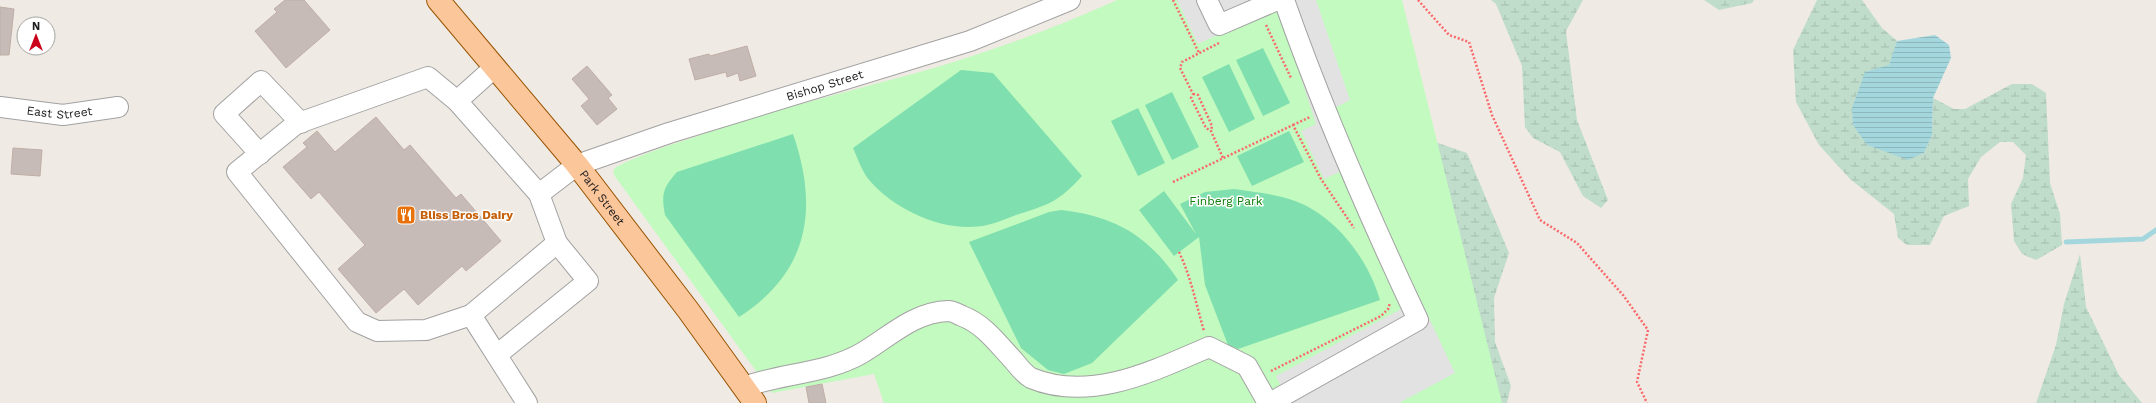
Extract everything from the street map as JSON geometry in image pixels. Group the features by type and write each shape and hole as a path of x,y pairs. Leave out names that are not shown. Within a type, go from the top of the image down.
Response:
{"main road":[{"name":"Park Street","path":"438,0 577,165 749,395"}],"street":[{"name":"Bishop Street","path":"539,194 577,165 669,133 970,41 1070,0"},
{"path":"1207,0 1219,25 1277,0"},
{"path":"749,395 762,381 830,366 862,353 894,330 910,322 948,311 971,319 986,331 1030,377 1058,386 1088,388 1128,382 1209,347 1247,366 1269,403 1418,320 1345,159 1315,88 1284,0"},
{"path":"457,101 495,67"},
{"path":"498,354 588,281 557,243 539,194 457,101 428,76 296,124 237,172 357,322 377,331 426,330 471,315 557,243"},
{"path":"260,154 224,114 261,81 301,123"},
{"name":"East Street","path":"0,107 63,115 118,107"},
{"path":"471,315 498,354 527,403"}],"path":[{"path":"1173,0 1199,53"},
{"path":"1418,0 1449,35 1469,42 1492,115 1540,220 1577,243 1623,296 1648,330 1637,382 1647,403"},
{"path":"1264,21 1294,82"},
{"path":"1211,131 1206,128 1180,68 1182,62 1225,40"},
{"path":"1192,94 1198,95 1212,126 1211,131 1223,158"},
{"path":"1173,182 1310,117 1307,110"},
{"path":"1292,125 1321,179 1355,230"},
{"path":"1180,252 1189,272 1193,296 1209,347"},
{"path":"1254,379 1381,316 1388,310 1391,300"}],"green space":[{"name":"Finberg Park","path":"1117,0 1402,0 1502,403 884,403 874,374 772,393 614,175 613,171 616,167 667,146 776,111 936,68 1040,32"},
{"path":"1491,0 1583,0 1566,31 1577,120 1608,200 1601,208 1583,196 1560,152 1533,138 1525,127 1522,66 1496,4"},
{"path":"1704,0 1754,0 1752,3 1719,10"},
{"path":"1817,0 1862,0 1882,28 1897,41 1867,145 1908,159 1924,153 1932,135 1933,98 1954,109 1965,109 2012,84 2032,84 2046,93 2050,183 2060,214 2062,245 2036,260 2022,254 2014,241 2011,204 2023,178 2026,155 2013,142 2000,142 1981,157 1968,179 1969,206 1944,216 1930,245 1907,245 1898,238 1894,214 1850,179 1819,145 1796,102 1793,50"},
{"path":"1263,48 1290,103 1263,116 1236,60"},
{"path":"1229,64 1255,119 1229,132 1202,77"},
{"path":"961,70 993,73 1082,176 1067,191 1054,201 1047,204 995,223 972,227 939,223 923,218 894,202 870,181 862,170 853,148"},
{"path":"1172,92 1199,147 1172,160 1145,105"},
{"path":"1138,108 1165,163 1138,176 1111,121"},
{"path":"1404,124 1438,143 1467,153 1509,253 1494,298 1495,342 1511,386 1507,403 1471,403"},
{"path":"1289,131 1304,162 1252,186 1237,156"},
{"path":"793,134 801,162 805,188 806,213 802,237 794,259 781,280 762,299 739,317 665,215 663,202 664,192 677,172"},
{"path":"1234,189 1295,201 1324,217 1337,228 1359,255 1375,285 1380,300 1238,349 1228,345 1205,285 1199,237 1174,256 1139,210 1164,191 1196,234 1180,204 1205,192"},
{"path":"1061,210 1097,217 1128,230 1155,251 1167,264 1178,280 1092,363 1064,374 1048,370 1021,348 969,242 1049,212"},
{"path":"2080,254 2086,307 2119,375 2142,403 2036,403 2056,345 2064,304"}],"shaded area":[{"path":"1177,0 1316,0 1350,100 1329,111 1355,165 1324,179 1301,131 1316,124 1278,7 1198,44"},
{"path":"1420,299 1455,373 1399,403 1289,403 1276,376"}],"water":[{"path":"1935,35 1949,45 1951,58 1933,98 1932,135 1924,153 1908,160 1867,145 1853,125 1852,108 1865,72 1889,65 1897,41"}],"building":[{"path":"285,0 304,0 330,30 286,68 255,31 277,12 274,9"},
{"path":"0,7 14,9 9,55 0,55"},
{"path":"747,46 756,76 740,81 738,73 727,77 726,72 695,80 689,59 709,54 710,56"},
{"path":"587,66 612,95 608,98 617,109 597,125 581,106 589,99 572,79"},
{"path":"376,117 404,150 410,145 456,198 461,194 501,241 466,271 462,266 418,305 404,289 376,313 338,269 365,245 319,192 311,199 283,167 307,147 303,143 317,131 335,152"},
{"path":"13,148 42,150 40,176 11,174"},
{"path":"822,384 826,403 809,403 806,387"}],"waterway":[{"path":"2066,242 2143,239 2156,230"}],"place":[{"name":"Bliss Bros Dairy","path":"406,215"}]}
